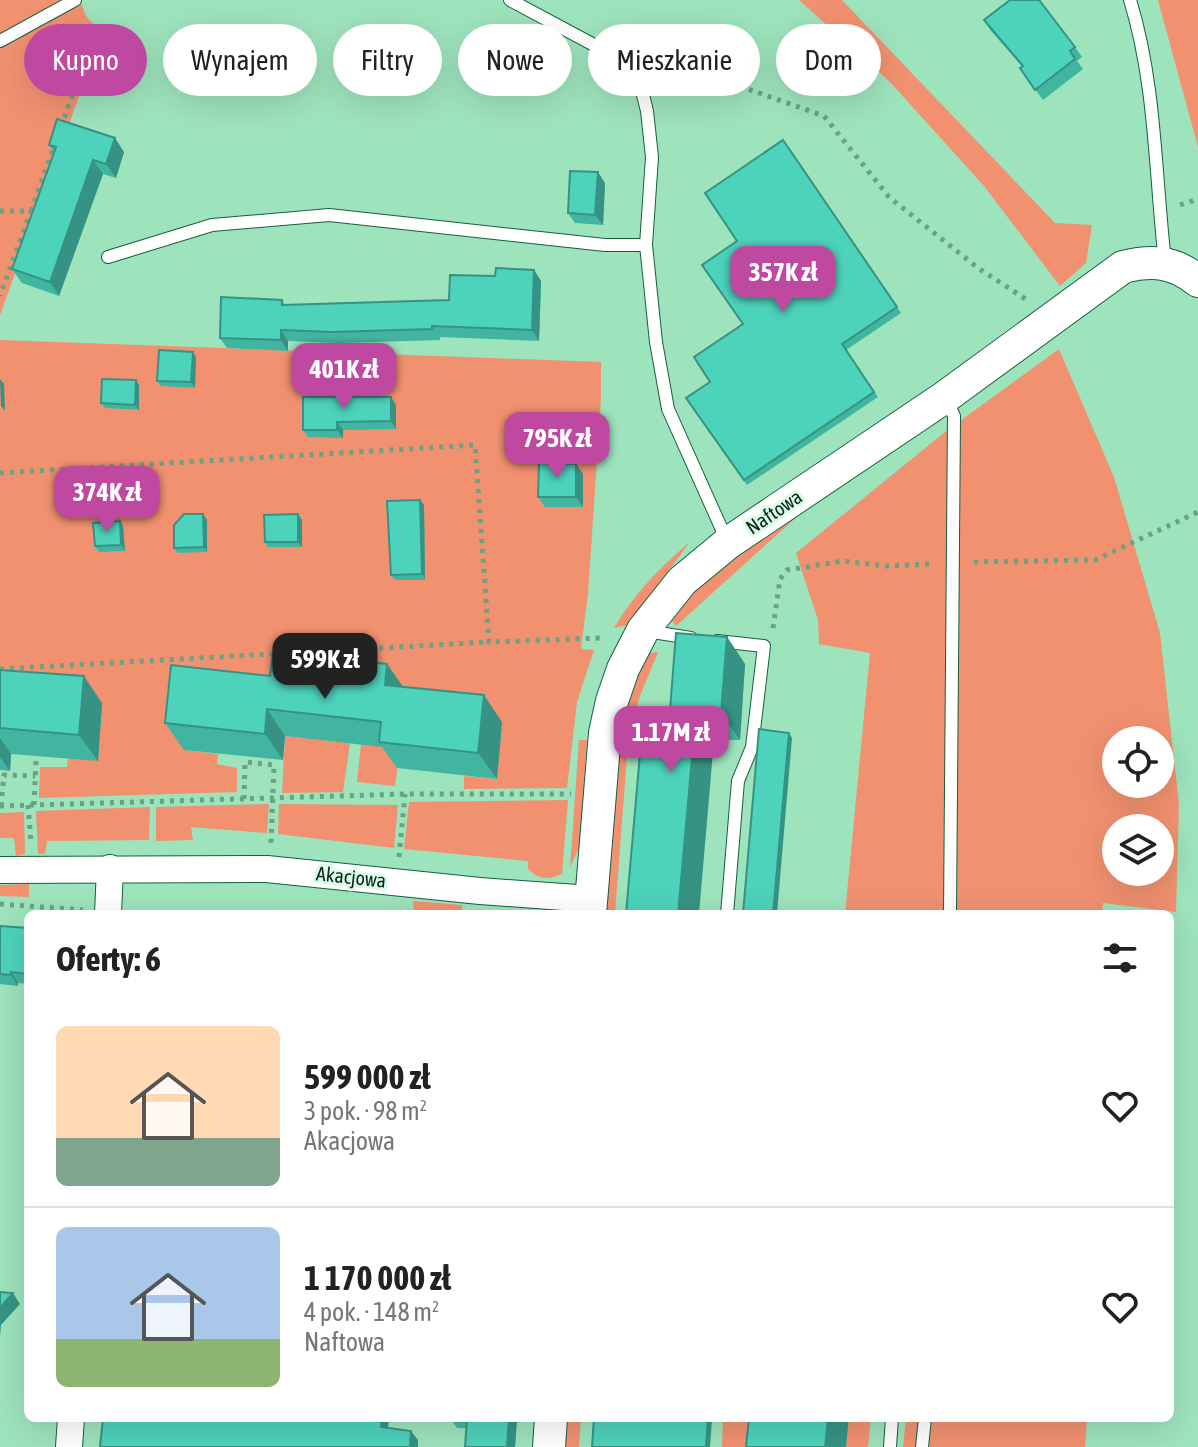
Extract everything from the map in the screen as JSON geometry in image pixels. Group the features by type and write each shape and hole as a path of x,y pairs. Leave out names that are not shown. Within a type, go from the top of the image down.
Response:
{"street":[{"name":"Naftowa","path":"590,906 605,733 623,669 643,630 682,581 728,543 945,397 1123,267 1145,262 1165,263"},
{"path":"1165,263 1198,281"},
{"path":"108,910 110,868"},
{"name":"Akacjowa","path":"0,870 267,869 590,906"},
{"path":"69,1447 71,1422"},
{"path":"549,1447 551,1422"}],"lane":[{"path":"0,41 75,0"},
{"path":"510,0 588,42"},
{"path":"1130,0 1140,32 1150,105 1165,263"},
{"path":"642,96 652,157 646,245 656,342 668,409 728,543"},
{"path":"108,257 212,225 329,215 605,245 646,245"},
{"path":"945,397 954,416 950,910"},
{"path":"643,630 673,637 764,646 752,747 738,781 727,910"},
{"path":"890,1447 892,1422"},
{"path":"922,1447 925,1422"}],"path":[{"path":"760,93 824,116 889,197 978,268 1055,318"},
{"path":"0,296 72,96"},
{"path":"0,211 31,211"},
{"path":"0,473 475,445 489,642"},
{"path":"1127,546 1198,512"},
{"path":"764,646 772,633 780,579 787,570"},
{"path":"0,669 603,638"},
{"path":"34,805 36,760"},
{"path":"244,799 245,762 274,765 273,833 267,869"},
{"path":"35,776 4,775 1,806 405,794 571,794"},
{"path":"0,904 72,910"}],"shaded area":[{"path":"0,0 80,0 86,16 94,24 24,24 24,96 79,96 0,315"},
{"path":"799,0 842,0 865,24 826,24"},
{"path":"1158,0 1198,0 1198,147"},
{"path":"881,41 1055,223 1092,225 1086,263 1060,286 984,186 881,74"},
{"path":"0,340 601,362 588,594 581,649 594,650 577,702 567,788 464,789 464,776 497,779 403,719 184,750 218,754 217,764 237,768 237,792 39,798 40,767 67,767 68,758 0,724"},
{"path":"1059,349 1114,477 1160,633 1170,726 1102,726 1102,798 1174,798 1174,759 1179,804 1176,912 1103,903 1102,910 845,910 870,653 819,644 818,620 796,553 945,432"},
{"path":"800,514 676,626 671,619 698,588"},
{"path":"690,542 628,625 614,628 648,582"},
{"path":"658,652 630,727 622,725 627,700 644,657"},
{"path":"285,736 350,743 343,792 282,793"},
{"path":"579,740 587,740 580,846 570,867"},
{"path":"620,742 628,743 615,910 605,910"},
{"path":"361,744 400,748 395,786 357,782"},
{"path":"568,800 562,874 557,876 544,878 536,875 528,869 528,861 404,849 409,802"},
{"path":"269,804 267,833 191,827 193,840 156,841 156,807"},
{"path":"279,804 398,805 394,848 278,834"},
{"path":"150,807 149,840 47,841 45,854 38,854 36,811"},
{"path":"24,812 25,854 16,856 14,838 0,838 0,813"},
{"path":"29,884 29,897 0,896 0,885"},
{"path":"413,901 462,905 462,910 414,910"},
{"path":"567,1422 581,1422 579,1447 565,1447"},
{"path":"723,1422 770,1422 767,1447 722,1447"},
{"path":"849,1422 871,1422 868,1447 846,1447"},
{"path":"906,1422 1087,1422 1085,1447 903,1447"}],"building":[{"path":"1010,0 1039,0 1075,47 1070,51 1075,59 1035,90 1020,68 1023,66 984,20"},
{"path":"57,119 115,138 106,164 93,160 50,282 12,269 56,147 49,145"},
{"path":"783,140 897,307 842,344 874,392 744,480 686,398 710,382 694,357 743,324 702,265 737,241 705,193"},
{"path":"570,171 598,172 595,215 568,213"},
{"path":"496,268 534,270 532,330 432,326 432,329 332,332 281,330 281,340 220,338 221,297 282,300 282,305 449,300 450,275 495,276"},
{"path":"159,350 193,352 191,382 157,381"},
{"path":"102,379 136,380 135,405 101,403"},
{"path":"303,397 391,397 391,421 337,422 337,430 303,430"},
{"path":"539,463 576,464 576,497 538,497"},
{"path":"420,500 422,574 391,575 387,501"},
{"path":"184,514 203,514 204,547 174,548 174,525"},
{"path":"298,514 298,542 265,542 264,515"},
{"path":"120,521 121,545 95,546 93,523"},
{"path":"676,633 727,637 721,713 696,713 678,910 626,910 644,708 670,710"},
{"path":"273,652 387,664 385,685 484,695 478,753 379,742 381,722 267,709 265,734 165,723 171,665 270,676"},
{"path":"0,670 84,676 79,735 0,728"},
{"path":"759,729 789,733 773,910 743,910"},
{"path":"0,926 24,928 24,974 0,974"},
{"path":"0,1292 13,1293 0,1308"},
{"path":"103,1422 382,1422 381,1427 411,1431 410,1447 100,1447"},
{"path":"467,1422 509,1422 507,1447 465,1447"},
{"path":"594,1422 708,1422 706,1447 592,1447"},
{"path":"749,1422 828,1422 825,1447 746,1447"}]}
